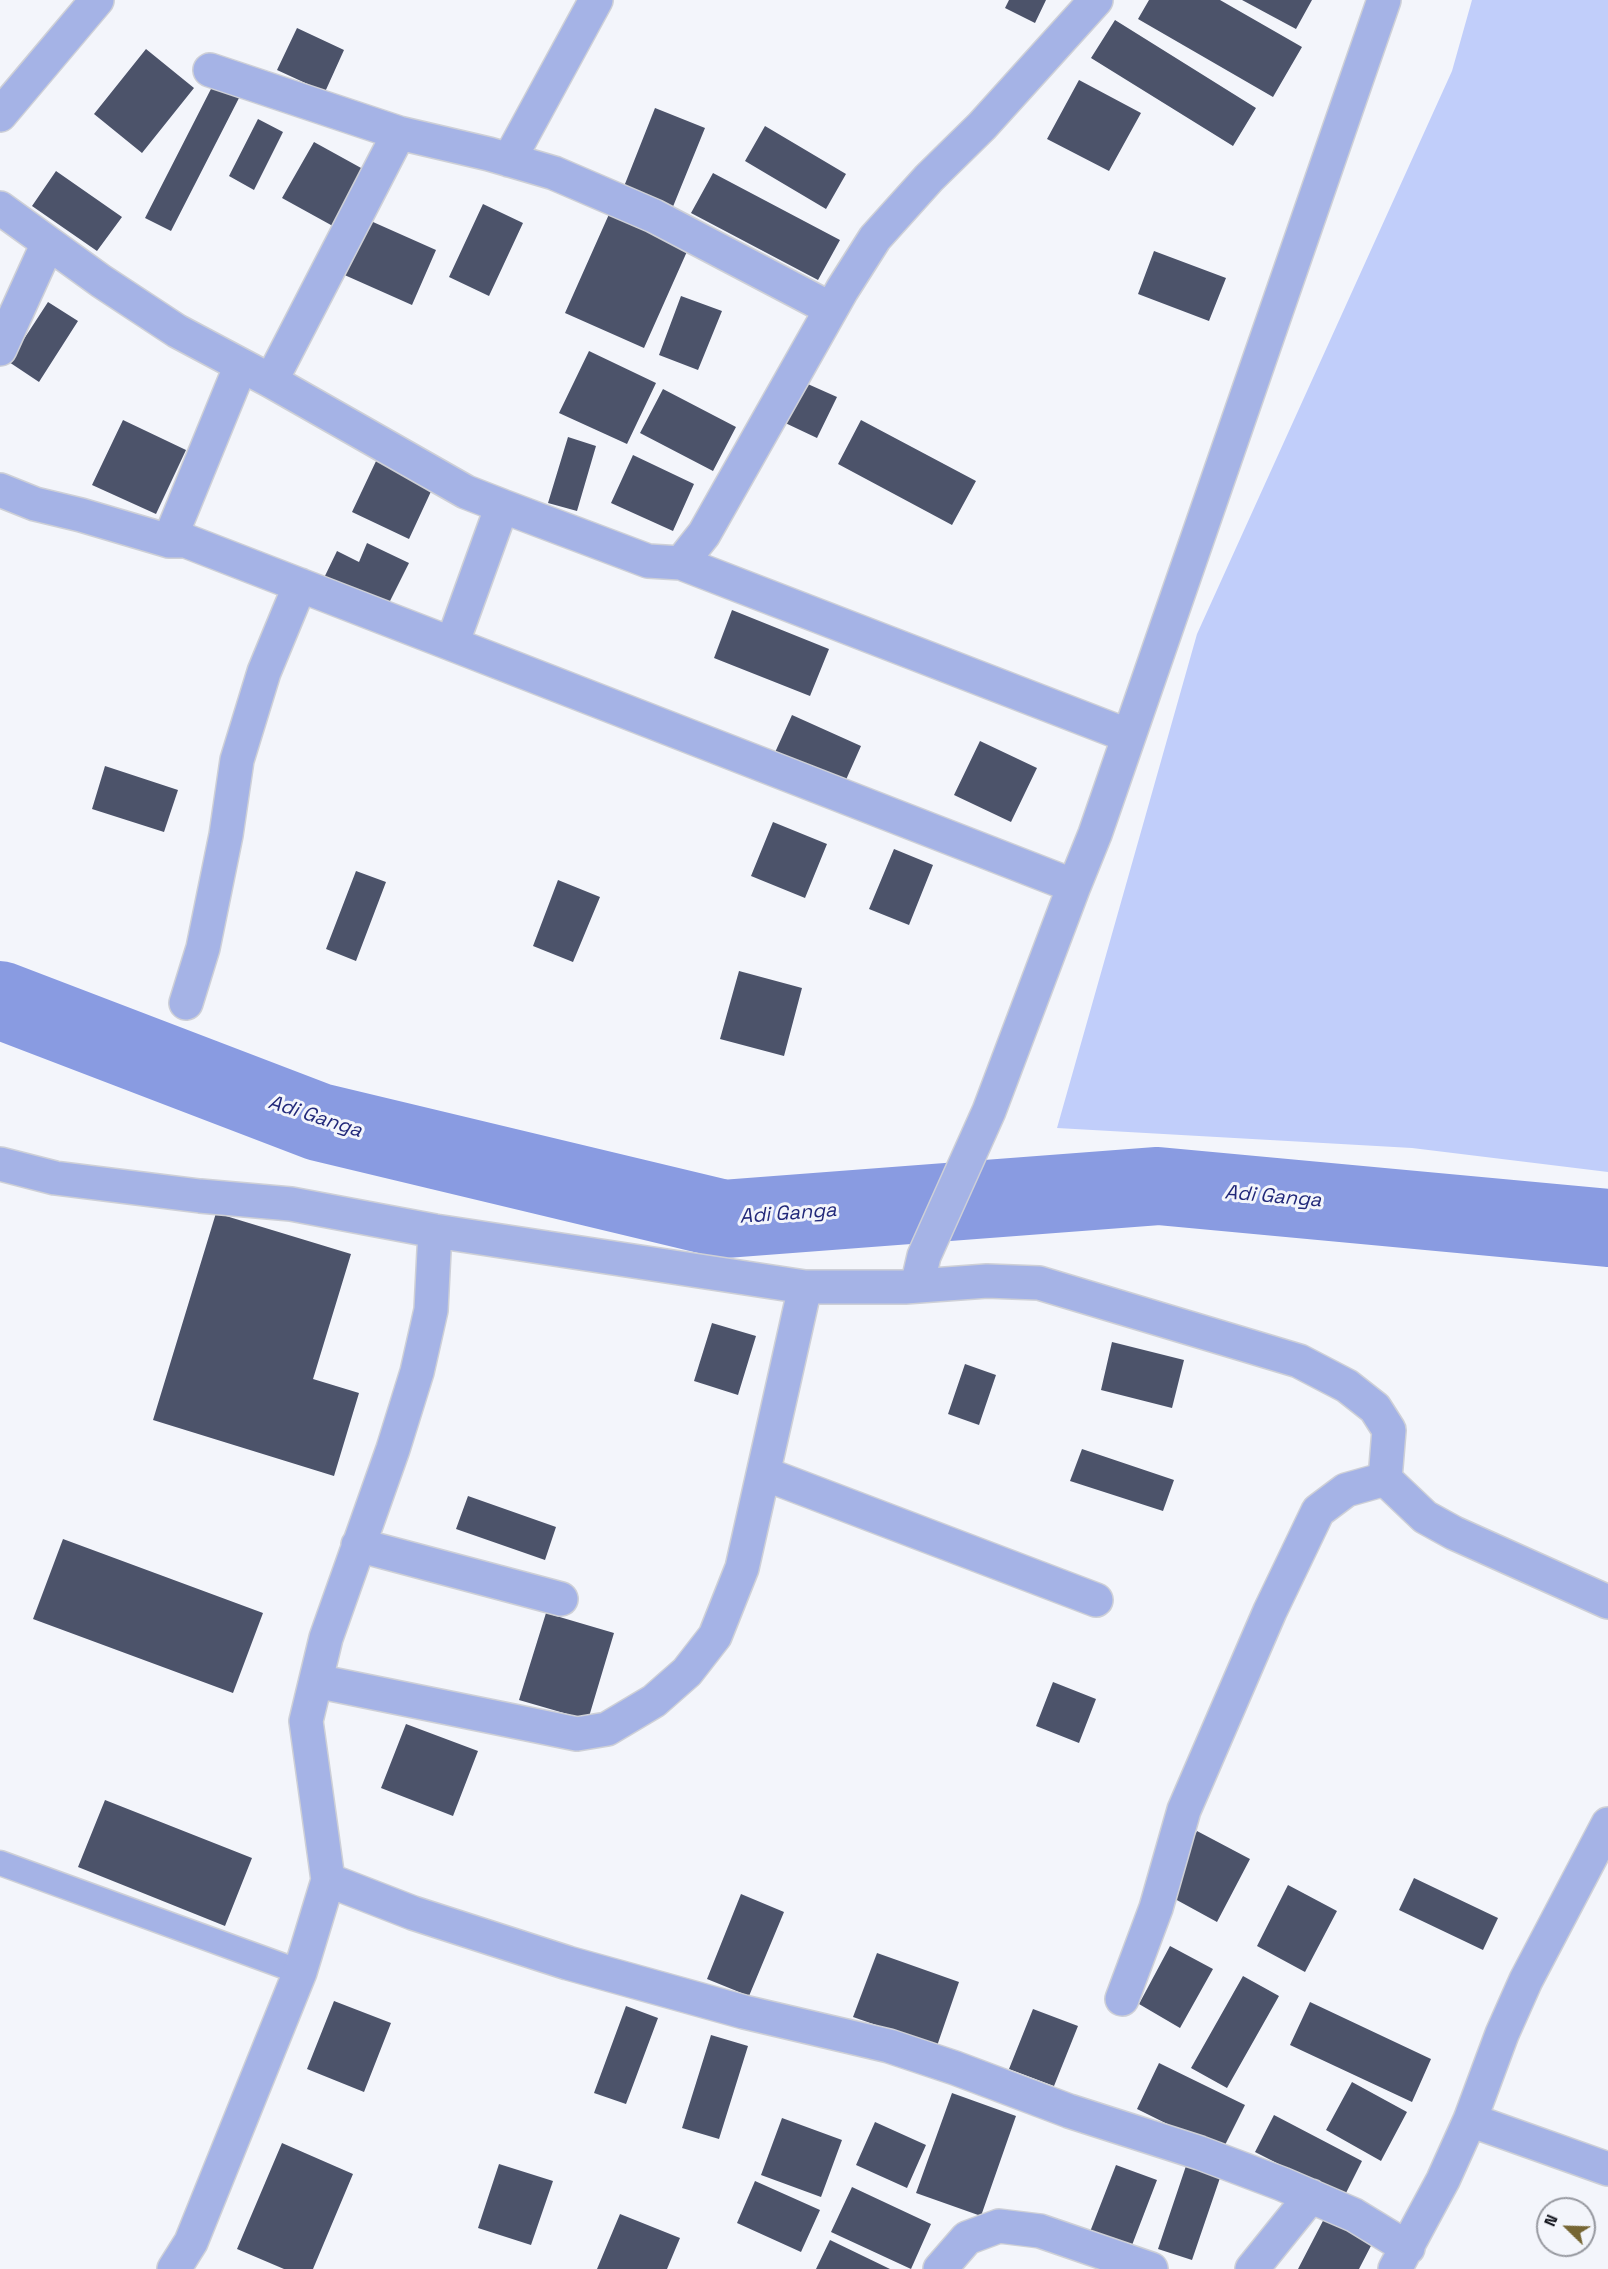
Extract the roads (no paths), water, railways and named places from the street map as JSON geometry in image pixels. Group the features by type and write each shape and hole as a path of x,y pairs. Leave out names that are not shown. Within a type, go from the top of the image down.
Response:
{"street":[{"path":"0,114 97,0"},
{"path":"509,160 596,0"},
{"path":"681,564 704,534 831,309 874,238 929,178 982,126 1096,0"},
{"path":"916,1276 989,1111 1095,834 1384,0"},
{"path":"210,70 399,133 554,173 654,216 831,309"},
{"path":"271,381 399,133"},
{"path":"0,208 177,331 271,381 466,492 648,561 681,564 1129,736"},
{"path":"0,349 48,243"},
{"path":"169,541 241,365"},
{"path":"0,490 35,504 169,541 186,541 1074,886"},
{"path":"452,644 502,507"},
{"path":"186,1003 203,948 232,800 237,760 264,672 300,585"},
{"path":"0,1164 55,1178 200,1196 291,1204 435,1231 819,1288 916,1276 1039,1283 1299,1361 1347,1386 1375,1408 1389,1430 1385,1479"},
{"path":"174,2269 191,2242 300,1972 328,1880 306,1720 326,1638 393,1449 417,1372 431,1310 435,1231"},
{"path":"316,1681 577,1734 607,1729 654,1701 687,1672 715,1636 742,1568 765,1474 819,1288"},
{"path":"765,1474 1095,1600"},
{"path":"1385,1479 1425,1517 1454,1533 1608,1602"},
{"path":"1122,1999 1156,1908 1184,1810 1270,1611 1318,1511 1346,1490 1385,1479"},
{"path":"358,1545 561,1599"},
{"path":"328,1880 413,1913 568,1963 744,2012 889,2046 1069,2111 1200,2153 1354,2215 1402,2259 1443,2180 1470,2120 1502,2034 1527,1980 1608,1824"},
{"path":"1470,2120 1608,2169"},
{"path":"1252,2269 1311,2196"},
{"path":"940,2269 967,2238 999,2226 1040,2231 1151,2269"}],"lane":[{"path":"0,1863 300,1972"}],"waterway":[{"name":"Adi Ganga","path":"0,1000 319,1122 724,1219 1158,1186 1608,1228"}]}
